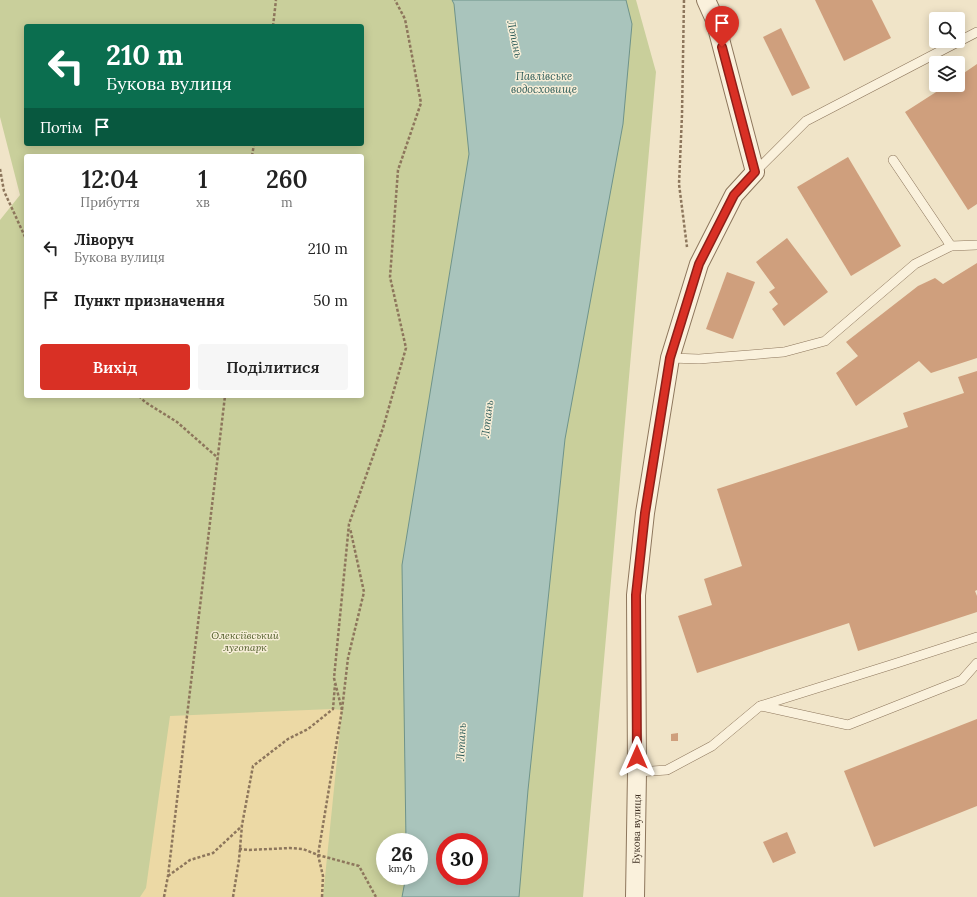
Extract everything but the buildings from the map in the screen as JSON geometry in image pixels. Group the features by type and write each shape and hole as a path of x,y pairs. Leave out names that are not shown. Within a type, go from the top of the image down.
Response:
{"street":[{"path":"706,0 715,20 755,172"},
{"name":"Букова вулиця","path":"635,897 637,772 636,595 645,513 670,358 699,264 734,195 755,172"}],"lane":[{"path":"755,172 806,121 977,32"},
{"path":"893,160 951,246"},
{"path":"670,358 699,359 784,352 825,341 915,264 951,246 977,245"},
{"path":"637,772 667,770 712,746 760,706 977,637"},
{"path":"760,706 848,725 962,680 977,663"}],"path":[{"path":"273,24 276,0"},
{"path":"342,710 334,678 349,524 383,428 406,348 390,277 398,170 421,103 414,59 405,19 395,0"},
{"path":"684,0 679,184 688,252"},
{"path":"0,169 4,191 24,235"},
{"path":"141,398 177,422 218,458"},
{"path":"164,897 168,876 225,398"},
{"path":"322,897 323,876 318,855 342,710 348,658 364,592 349,524"},
{"path":"233,897 242,825 253,766 288,739 308,729 332,709 335,682"},
{"path":"168,876 190,860 213,853 242,825"},
{"path":"239,849 296,848 359,866 376,897"}],"green space":[{"name":"Олексіївський лугопарк","path":"0,0 636,0 656,72 583,897 0,897 0,220 20,195 0,117"}],"sand":[{"path":"332,709 342,710 323,897 140,897 146,888 170,716"}],"water":[{"name":"Павлівське водосховище","path":"452,0 626,0 632,24 623,124 565,439 528,790 519,897 402,897 404,885 428,885 428,833 406,833 402,565 469,154 454,4"}],"route":[{"path":"637,757 636,595 645,513 670,358 699,264 734,195 755,172 722,47"}],"water label":[{"name":"Лопань","path":"515,39"},
{"name":"Лопань","path":"487,419"},
{"name":"Лопань","path":"461,742"}]}
